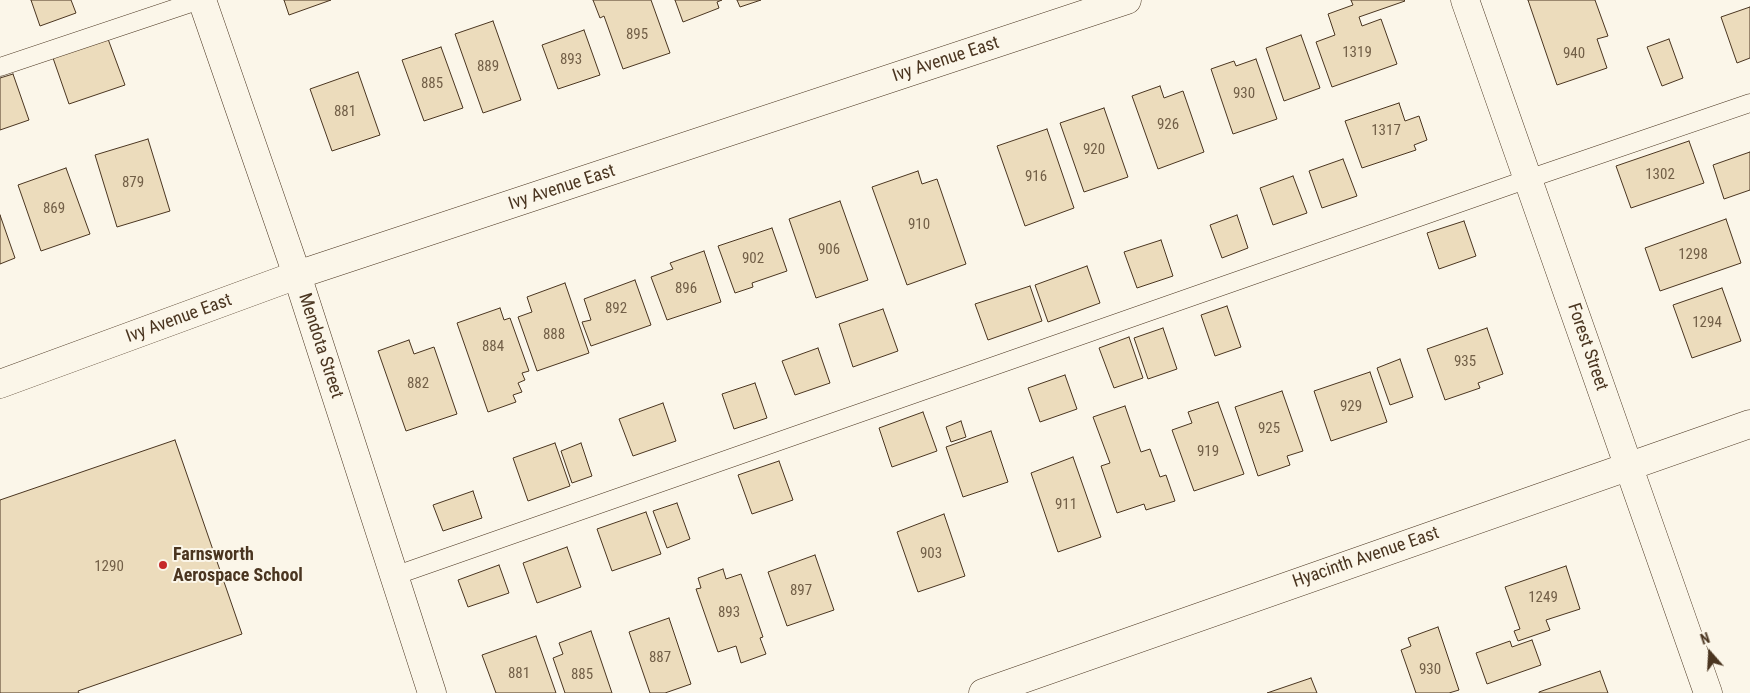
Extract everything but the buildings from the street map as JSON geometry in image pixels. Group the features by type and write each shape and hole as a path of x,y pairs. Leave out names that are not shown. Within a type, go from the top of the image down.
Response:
{"street":[{"name":"Mendota Street","path":"201,0 297,276 432,693"},
{"name":"Ivy Avenue East","path":"0,384 297,276 1127,0"},
{"name":"Forest Street","path":"1465,0 1708,693"},
{"name":"Hyacinth Avenue East","path":"983,693 1750,424"}],"lane":[{"path":"0,67 201,0"},
{"path":"394,576 1750,103"}],"place":[{"name":"Farnsworth Aerospace School","path":"163,565"}]}
